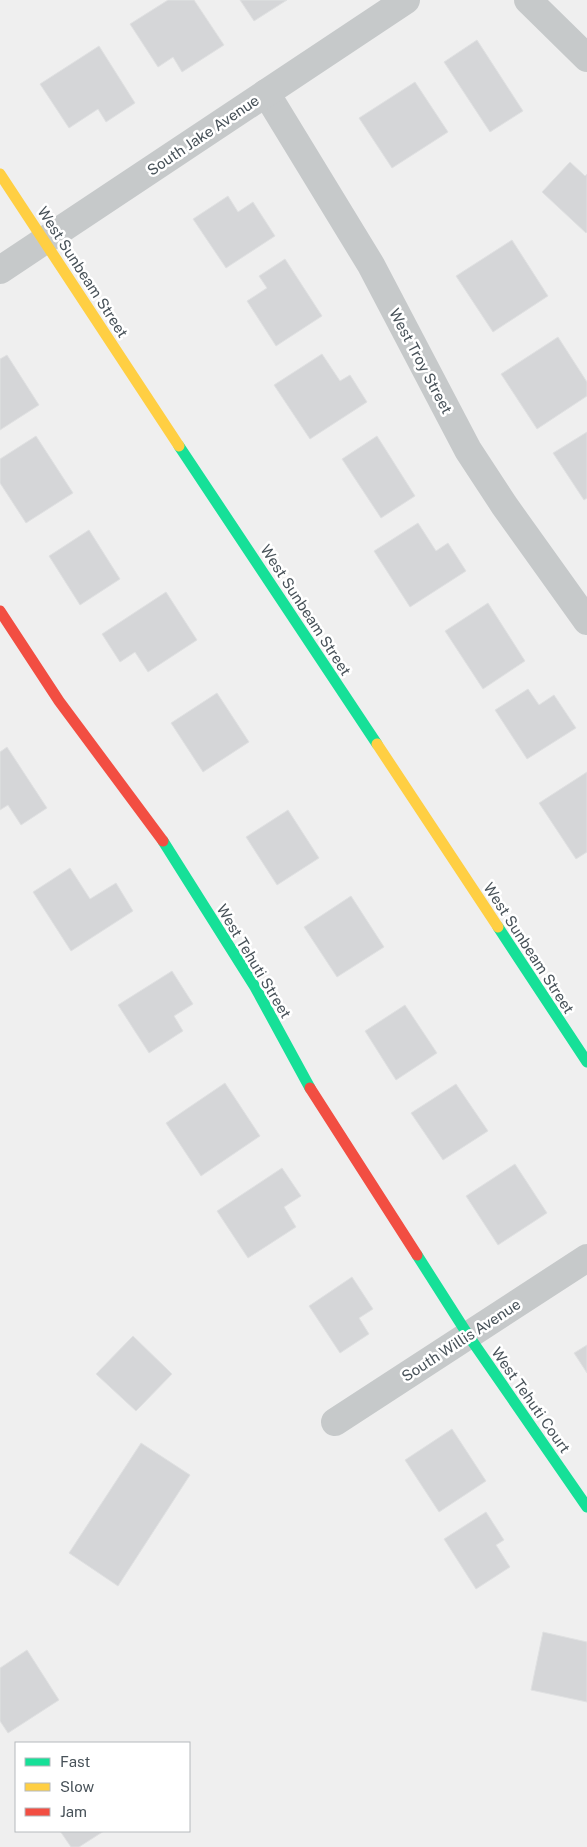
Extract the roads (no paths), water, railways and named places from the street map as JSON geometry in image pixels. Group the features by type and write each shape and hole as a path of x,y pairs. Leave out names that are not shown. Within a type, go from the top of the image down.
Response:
{"street":[{"name":"South Jake Avenue","path":"0,270 45,242 406,0"},
{"path":"528,0 587,58"},
{"name":"West Troy Street","path":"266,93 371,266 468,450 504,505 587,621"},
{"name":"West Sunbeam Street","path":"0,174 587,1062"},
{"name":"West Tehuti Street","path":"0,611 60,701 169,849 255,987 318,1103 468,1335"},
{"name":"South Willis Avenue","path":"335,1422 587,1258"},
{"name":"West Tehuti Court","path":"468,1335 587,1507"}]}
